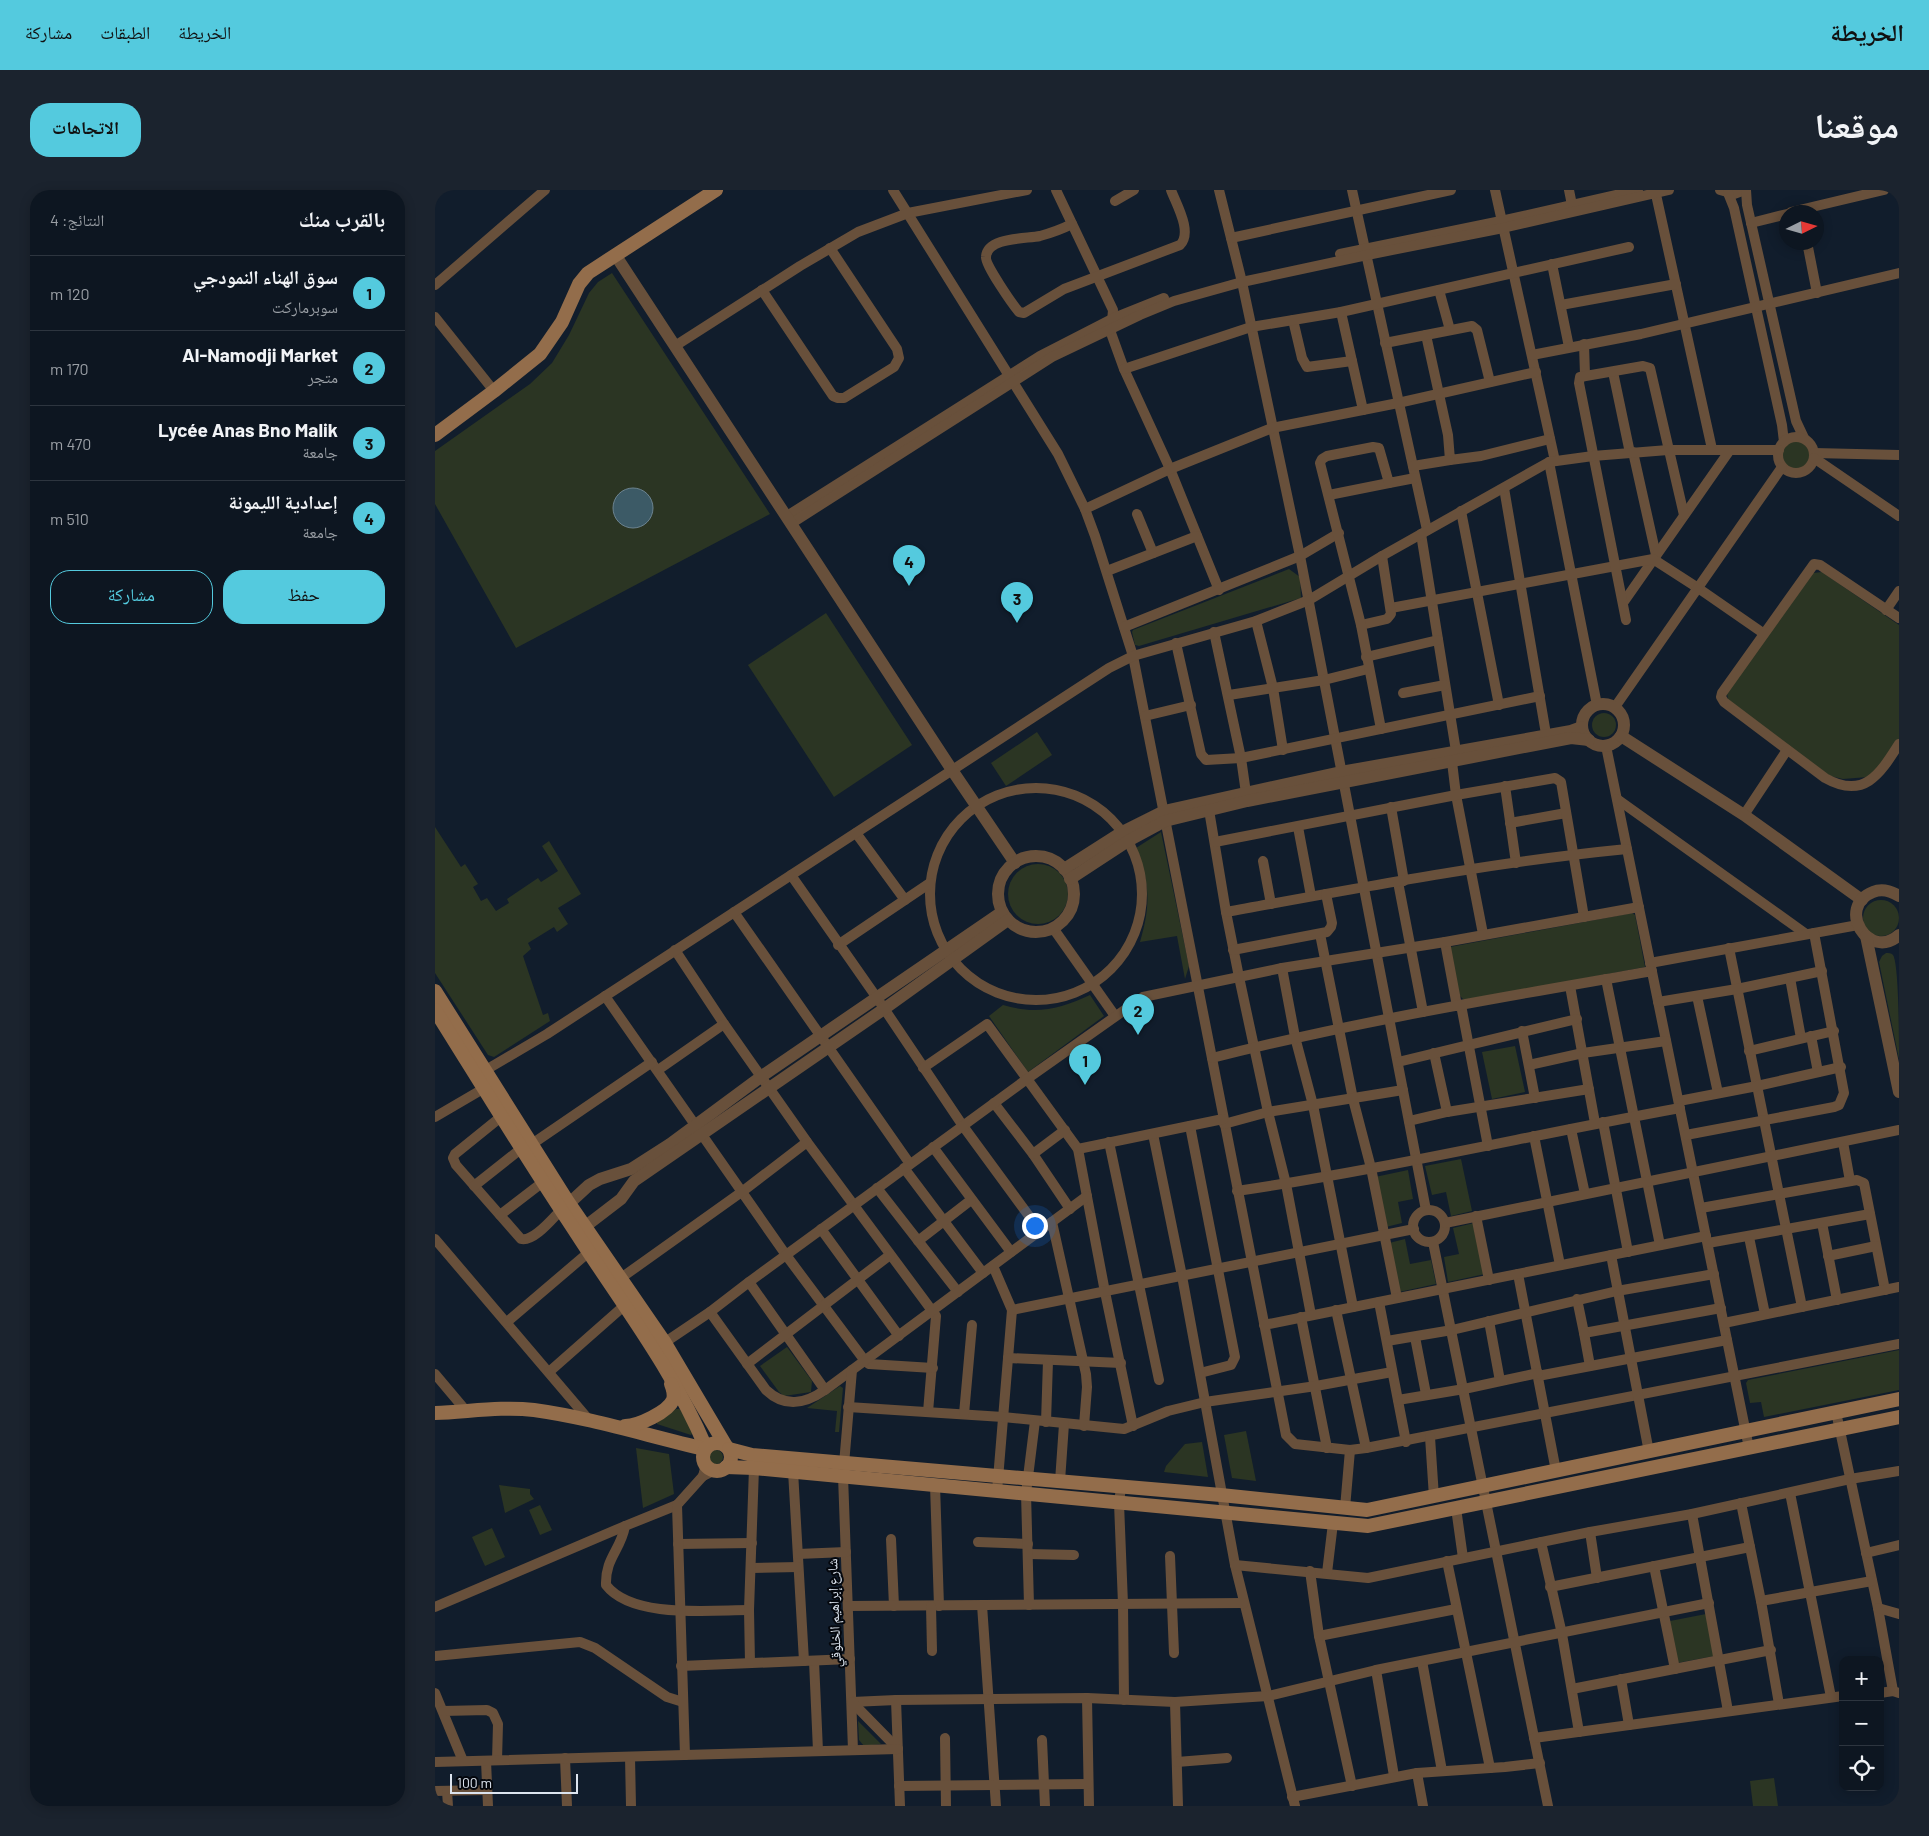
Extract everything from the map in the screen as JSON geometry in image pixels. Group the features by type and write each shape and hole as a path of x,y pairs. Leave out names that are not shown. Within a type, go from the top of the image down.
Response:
{"main road":[{"path":"435,435 540,354 562,322 579,284 589,273 716,190"},
{"path":"435,991 485,1079 565,1206 581,1230 621,1278 660,1346 728,1448 731,1461 709,1462"},
{"path":"435,1010 485,1079 502,1116 527,1146 543,1182 565,1206"},
{"path":"581,1230 589,1252 625,1305 660,1346 665,1370 674,1390 673,1401 669,1406 634,1426 616,1426"},
{"path":"665,1370 698,1429 709,1462"},
{"path":"435,1413 516,1409 533,1410 616,1426 671,1441 709,1462 754,1468 793,1471 843,1469 998,1476 1367,1510 1899,1399"},
{"path":"709,1462 709,1445 718,1443 752,1455 935,1485 1368,1526 1899,1416"}],"street":[{"path":"435,283 544,190"},
{"path":"893,190 1058,454 1085,509 1107,571 1133,656 1251,1262 1286,1435 1289,1441 1295,1444 1349,1450 1406,1442 1899,1344"},
{"path":"675,346 762,290 858,232 908,214 1027,190"},
{"path":"1056,190 1113,310 1114,318 1111,329 1124,369 1170,469 1219,590"},
{"path":"1115,200 1134,190"},
{"path":"1072,224 1043,235 1001,242 993,245 987,251 987,263 1017,310 1021,313 1064,289 1180,245 1183,242 1185,229 1171,190"},
{"path":"1219,190 1241,279 1301,556 1426,1210"},
{"path":"1352,190 1413,466 1450,715 1456,794 1483,934"},
{"path":"1231,238 1356,210 1399,195 1451,190"},
{"path":"1495,190 1550,439 1552,462 1597,705"},
{"path":"1569,190 1572,205"},
{"path":"1502,224 1638,190"},
{"path":"789,520 1061,344 1114,318 1169,296 1366,251 1669,190"},
{"path":"1746,190 1751,223 1796,421 1804,438 1813,447 1814,456 1812,464 1804,472 1792,473 1783,467 1778,456 1781,446 1782,424 1734,208 1724,192 1734,194 1746,190"},
{"path":"1824,205 1884,190"},
{"path":"1655,192 1712,450"},
{"path":"1751,223 1779,216"},
{"path":"1124,369 1251,327 1341,312 1629,247"},
{"path":"762,290 833,396 844,398 895,367 899,361 899,353 830,248"},
{"path":"1809,250 1817,293"},
{"path":"615,256 952,770 1015,862"},
{"path":"1552,264 1569,347"},
{"path":"1532,355 1684,324 1899,273"},
{"path":"1010,378 1140,315 1174,301 1241,279"},
{"path":"1561,305 1676,284"},
{"path":"1439,290 1450,330"},
{"path":"1341,312 1363,410"},
{"path":"435,317 494,391"},
{"path":"1293,320 1302,358 1307,367 1352,361"},
{"path":"1385,343 1469,326 1476,328 1490,382"},
{"path":"1426,336 1448,434 1450,460"},
{"path":"1584,344 1585,375"},
{"path":"1626,620 1579,383 1580,376 1643,366 1650,368 1684,515"},
{"path":"1085,509 1170,469 1272,428 1399,403 1536,372"},
{"path":"1613,372 1655,557 1763,633"},
{"path":"437,1113 547,1034 1109,668 1133,656 1256,620 1309,600 1424,532 1552,462 1593,456 1668,450 1730,450 1781,446 1793,437 1804,438"},
{"path":"1413,466 1481,456 1550,439"},
{"path":"1381,729 1361,625 1320,463 1327,456 1373,447 1379,448 1389,483"},
{"path":"1623,603 1730,450"},
{"path":"1814,456 1899,455"},
{"path":"1814,456 1899,516"},
{"path":"1615,707 1783,467"},
{"path":"1329,495 1415,478"},
{"path":"1503,488 1546,734"},
{"path":"1461,511 1499,705"},
{"path":"1137,514 1153,553"},
{"path":"1123,627 1301,556 1339,533"},
{"path":"1107,571 1197,536"},
{"path":"1361,625 1387,618 1391,614 1382,556"},
{"path":"1391,608 1573,575 1655,557"},
{"path":"1899,618 1820,565 1814,564 1722,693 1722,700 1831,781 1859,785 1868,782 1879,774 1899,744"},
{"path":"1886,610 1899,592"},
{"path":"1256,620 1273,688 1283,750"},
{"path":"1214,632 1229,695 1246,797"},
{"path":"1366,656 1438,640"},
{"path":"1176,643 1201,754 1206,760 1241,758 1283,750 1540,696"},
{"path":"1229,695 1325,680 1368,669"},
{"path":"1403,693 1445,685"},
{"path":"1067,874 1125,837 1165,816 1342,777 1454,756 1571,738 1589,740 1597,745 1606,746 1612,744 1621,736 1624,723 1620,711 1606,704 1597,705 1586,713 1583,726 1589,740"},
{"path":"1145,716 1191,705"},
{"path":"1454,756 1546,734 1571,731 1583,726"},
{"path":"1621,736 1743,815 1861,900"},
{"path":"1606,746 1749,1448"},
{"path":"1743,815 1787,750"},
{"path":"1215,842 1298,827 1456,794 1557,778 1561,782 1584,917"},
{"path":"1505,786 1516,863"},
{"path":"1028,788 1055,790 1081,798 1103,812 1125,837 1139,871 1141,904 1134,935 1117,963 1093,984 1074,994 1054,999 1034,1001 1013,998 990,991 970,978 949,956 936,930 930,907 930,883 938,853 954,826 977,805 1001,794 1028,788"},
{"path":"1165,816 1209,810 1246,797"},
{"path":"1617,799 1810,933 1822,971 1845,1093 1839,1105 1685,1135"},
{"path":"1391,807 1409,947 1423,1012"},
{"path":"1209,810 1233,950 1299,1252 1306,1316 1327,1448"},
{"path":"1510,823 1566,813"},
{"path":"1298,827 1311,896"},
{"path":"856,832 905,900"},
{"path":"1226,912 1471,870 1573,854 1627,849"},
{"path":"1041,856 1054,861 1067,874 1074,893 1071,907 1064,919 1053,928 1037,932 1021,929 1005,916 998,899 999,885 1005,872 1015,862 1027,857 1041,856"},
{"path":"1263,861 1271,904"},
{"path":"791,875 963,1126 1039,1231"},
{"path":"838,945 930,883"},
{"path":"1897,892 1877,890 1861,900 1857,909 1899,1092"},
{"path":"1233,950 1321,934 1329,930 1332,923 1326,894"},
{"path":"660,1346 710,1312 1027,1078 1143,997 1326,960 1445,942 1639,907"},
{"path":"733,912 824,1042 943,1221 983,1273"},
{"path":"502,1116 455,1154 453,1158 456,1165 474,1186 519,1237 525,1240 532,1238 581,1191 600,1179 619,1174 648,1159 770,1088 824,1042 1005,916"},
{"path":"1053,928 1115,1016"},
{"path":"1212,1058 1295,1037 1606,979 1729,948 1810,933 1861,931 1875,942 1890,941 1899,935"},
{"path":"1321,934 1353,1099 1371,1168 1397,1298"},
{"path":"1445,942 1469,1044 1488,1146"},
{"path":"1729,948 1802,1307"},
{"path":"675,950 724,1024 807,1142 936,1316 928,1412"},
{"path":"1282,968 1295,1037 1313,1105 1353,1307"},
{"path":"1658,1002 1737,989 1822,971"},
{"path":"1790,978 1806,1037 1818,1072"},
{"path":"1606,979 1660,1245"},
{"path":"1570,986 1589,1089 1616,1188 1628,1252"},
{"path":"605,996 743,1191 785,1255 865,1361 869,1364 933,1368"},
{"path":"1697,996 1718,1093"},
{"path":"1398,1062 1577,1019"},
{"path":"474,1186 527,1146 724,1024"},
{"path":"923,1068 987,1024 1079,1149 1105,1292 1133,1426"},
{"path":"1522,1031 1535,1098"},
{"path":"1749,1051 1834,1031"},
{"path":"1529,1065 1583,1053 1666,1041"},
{"path":"581,1230 621,1199 634,1181 761,1076 824,1042"},
{"path":"1434,1053 1447,1112"},
{"path":"1237,1191 1417,1161 1571,1128 1634,1117 1718,1093 1841,1067"},
{"path":"1409,1121 1447,1112 1589,1089"},
{"path":"1079,1149 1190,1126 1224,1122 1268,1112 1403,1090"},
{"path":"994,1103 1033,1154 1070,1209"},
{"path":"1190,1126 1235,1357 1231,1365 1200,1373"},
{"path":"1571,1128 1585,1194"},
{"path":"1033,1154 1065,1130"},
{"path":"1445,1223 1899,1130"},
{"path":"1153,1134 1182,1276 1224,1512 1244,1603 1294,1801 1394,1776 1540,1763"},
{"path":"1534,1136 1561,1265"},
{"path":"621,1278 743,1191 807,1142"},
{"path":"1109,1142 1159,1380"},
{"path":"1843,1142 1850,1181"},
{"path":"933,1147 1011,1252"},
{"path":"619,1174 629,1188"},
{"path":"1701,1208 1859,1180 1863,1183 1885,1290"},
{"path":"500,1215 543,1182"},
{"path":"877,1188 958,1292"},
{"path":"710,1312 766,1390 775,1398 781,1401 797,1402 809,1400 865,1361 1087,1196"},
{"path":"918,1241 971,1200"},
{"path":"1426,1210 1436,1211 1445,1223 1444,1232 1438,1240 1433,1242 1423,1241 1415,1234 1415,1219 1426,1210"},
{"path":"1265,1324 1660,1245 1749,1237 1870,1214"},
{"path":"1476,1216 1489,1280"},
{"path":"1052,1222 1083,1361 1087,1388 1084,1426"},
{"path":"1822,1223 1837,1300"},
{"path":"821,1229 899,1336"},
{"path":"1012,1310 1414,1229"},
{"path":"1749,1237 1765,1314"},
{"path":"435,1239 589,1420"},
{"path":"1433,1242 1548,1806"},
{"path":"1828,1256 1877,1246"},
{"path":"507,1322 589,1252"},
{"path":"747,1364 891,1255"},
{"path":"1611,1255 1649,1452"},
{"path":"993,1266 1012,1310 997,1491"},
{"path":"1518,1274 1556,1471"},
{"path":"1387,1341 1452,1330 1617,1290 1714,1274"},
{"path":"749,1282 825,1390"},
{"path":"1724,1323 1899,1287"},
{"path":"1577,1299 1590,1366"},
{"path":"1379,1302 1406,1442"},
{"path":"549,1372 625,1305"},
{"path":"1584,1333 1721,1308"},
{"path":"1337,1310 1366,1448"},
{"path":"1489,1321 1500,1381"},
{"path":"964,1414 972,1325"},
{"path":"1415,1337 1426,1394"},
{"path":"1398,1400 1727,1340"},
{"path":"1008,1358 1121,1364"},
{"path":"1046,1422 1048,1361"},
{"name":"شارع إبراهيم الخلوقي","path":"852,1370 843,1469 853,1750"},
{"path":"848,1406 1003,1417 1124,1429 1168,1412 1205,1402 1316,1386 1392,1372"},
{"path":"435,1374 467,1412"},
{"path":"1836,1412 1896,1692"},
{"path":"1029,1605 1026,1494 1035,1421"},
{"path":"1060,1481 1064,1424"},
{"path":"1430,1436 1434,1497"},
{"path":"1345,1508 1349,1450"},
{"path":"435,1608 677,1505 709,1462"},
{"path":"750,1663 749,1610 754,1468"},
{"path":"793,1471 799,1567 818,1751"},
{"path":"1235,1564 1368,1578 1589,1532 1692,1514 1851,1479 1899,1471"},
{"path":"932,1652 935,1606 935,1485"},
{"path":"1121,1487 1119,1503 1124,1700"},
{"path":"1790,1493 1831,1697"},
{"path":"1741,1503 1771,1650 1779,1704"},
{"path":"677,1505 685,1755"},
{"path":"1456,1508 1463,1558"},
{"path":"1692,1514 1729,1711"},
{"path":"1327,1573 1333,1523"},
{"path":"625,1526 623,1536 608,1565 606,1586 611,1591 651,1608 749,1610"},
{"path":"1589,1532 1597,1578"},
{"path":"891,1539 894,1606"},
{"path":"978,1542 1074,1555"},
{"path":"1541,1542 1562,1634 1579,1732"},
{"path":"678,1544 752,1543"},
{"path":"1866,1553 1899,1545"},
{"path":"1550,1587 1750,1547"},
{"path":"798,1554 846,1552"},
{"path":"1170,1556 1174,1653"},
{"path":"1447,1561 1490,1768"},
{"path":"1654,1566 1675,1669"},
{"path":"751,1568 799,1567"},
{"path":"1310,1571 1319,1636 1352,1786"},
{"path":"1761,1601 1872,1581"},
{"path":"848,1606 1244,1603"},
{"path":"851,1702 1087,1698 1175,1702 1268,1696 1377,1670 1709,1603"},
{"path":"982,1605 996,1806"},
{"path":"1319,1636 1456,1608"},
{"path":"1878,1608 1899,1614"},
{"path":"435,1656 580,1642 595,1648 667,1697 683,1702"},
{"path":"1572,1689 1771,1650"},
{"path":"1887,1657 1899,1659"},
{"path":"681,1666 850,1659"},
{"path":"1422,1661 1442,1771"},
{"path":"1377,1670 1394,1776"},
{"path":"1621,1679 1629,1725"},
{"path":"435,1693 463,1761"},
{"path":"1534,1738 1839,1696"},
{"path":"1087,1698 1089,1806"},
{"path":"896,1700 900,1806"},
{"path":"851,1702 898,1749"},
{"path":"1175,1702 1178,1806"},
{"path":"443,1711 487,1710 493,1713 498,1724 497,1760"},
{"path":"945,1738 947,1806"},
{"path":"1042,1740 1045,1806"},
{"path":"435,1762 898,1749"},
{"path":"630,1756 631,1806"},
{"path":"565,1758 567,1806"},
{"path":"1177,1762 1227,1758"},
{"path":"486,1761 488,1806"},
{"path":"1417,1773 1423,1806"},
{"path":"899,1786 946,1784 1088,1784"},
{"path":"447,1790 448,1806"},
{"path":"435,1791 487,1790"}],"green space":[{"path":"612,273 770,514 516,648 435,504 435,451 530,384 552,363 569,335 589,293 598,282"},
{"path":"1796,440 1802,441 1807,445 1811,450 1811,462 1807,467 1802,471 1796,472 1790,471 1785,467 1781,462 1780,456 1781,450 1785,445 1790,441"},
{"path":"1289,569 1300,577 1301,598 1139,646 1135,645 1133,630"},
{"path":"1822,572 1899,625 1899,739 1882,766 1868,777 1843,779 1830,776 1728,700 1727,693 1813,573"},
{"path":"826,613 912,745 834,797 748,665"},
{"path":"1604,713 1613,716 1616,725 1613,734 1604,737 1595,734 1592,725 1595,716"},
{"path":"1037,732 1052,755 1006,786 991,763"},
{"path":"435,827 461,867 465,864 478,884 473,887 481,901 487,898 496,911 509,903 507,899 538,878 541,882 558,871 542,846 549,841 581,894 558,908 568,924 557,932 554,927 528,943 531,949 523,956 543,1015 548,1013 550,1021 494,1057 488,1055 435,973"},
{"path":"1161,832 1189,966 1185,979 1177,936 1140,942 1146,917 1147,895 1144,873 1136,848"},
{"path":"1038,864 1055,869 1063,877 1068,894 1063,911 1055,919 1038,924 1021,919 1013,911 1008,894 1013,877 1021,869"},
{"path":"1881,900 1888,901 1894,905 1898,911 1898,925 1894,931 1888,935 1881,936 1874,935 1868,931 1864,925 1863,918 1864,911 1868,905 1874,901"},
{"path":"1632,913 1635,915 1645,967 1470,1000 1463,999 1459,995 1450,947"},
{"path":"1886,953 1893,955 1895,961 1899,1059 1879,962"},
{"path":"1090,995 1104,1016 1028,1072 989,1016 1003,1005 1026,1010 1048,1009 1068,1004"},
{"path":"1515,1046 1525,1092 1492,1099 1482,1052"},
{"path":"1461,1159 1472,1211 1451,1216 1446,1192 1432,1195 1425,1166"},
{"path":"1408,1170 1413,1199 1398,1202 1402,1223 1386,1227 1375,1177"},
{"path":"1474,1223 1485,1274 1448,1282 1444,1257 1459,1254 1453,1228"},
{"path":"1405,1239 1410,1264 1431,1260 1436,1284 1399,1292 1389,1243"},
{"path":"787,1347 812,1381 811,1392 784,1396 760,1366"},
{"path":"1899,1350 1899,1390 1764,1417 1761,1402 1750,1403 1746,1383 1748,1380"},
{"path":"840,1386 843,1388 839,1432 835,1432 837,1411 807,1408"},
{"path":"676,1409 680,1409 693,1432 691,1435 657,1424 657,1421"},
{"path":"1246,1431 1256,1481 1232,1478 1224,1435"},
{"path":"1202,1442 1208,1477 1164,1472 1166,1466 1185,1444"},
{"path":"636,1448 669,1454 674,1494 643,1508"},
{"path":"716,1450 721,1452 723,1457 721,1462 716,1464 711,1462 709,1457 711,1452"},
{"path":"499,1485 530,1489 530,1494 534,1499 505,1513"},
{"path":"540,1505 552,1530 540,1535 529,1510"},
{"path":"492,1528 505,1557 485,1566 472,1537"},
{"path":"1706,1614 1714,1656 1677,1663 1670,1621"},
{"path":"858,1721 881,1744 864,1746 859,1740"},
{"path":"1774,1778 1778,1806 1753,1806 1750,1781"}],"water":[{"path":"637,488 644,491 650,497 653,508 652,516 644,525 637,528 629,528 622,525 614,516 613,504 616,497 625,489"}],"place":[{"name":"إعدادية الليمونة","path":"909,586"},
{"name":"Lycée Anas Bno Malik","path":"1017,623"},
{"name":"Al-Namodji Market","path":"1138,1035"},
{"name":"سوق الهناء النمودجي","path":"1085,1085"}]}
